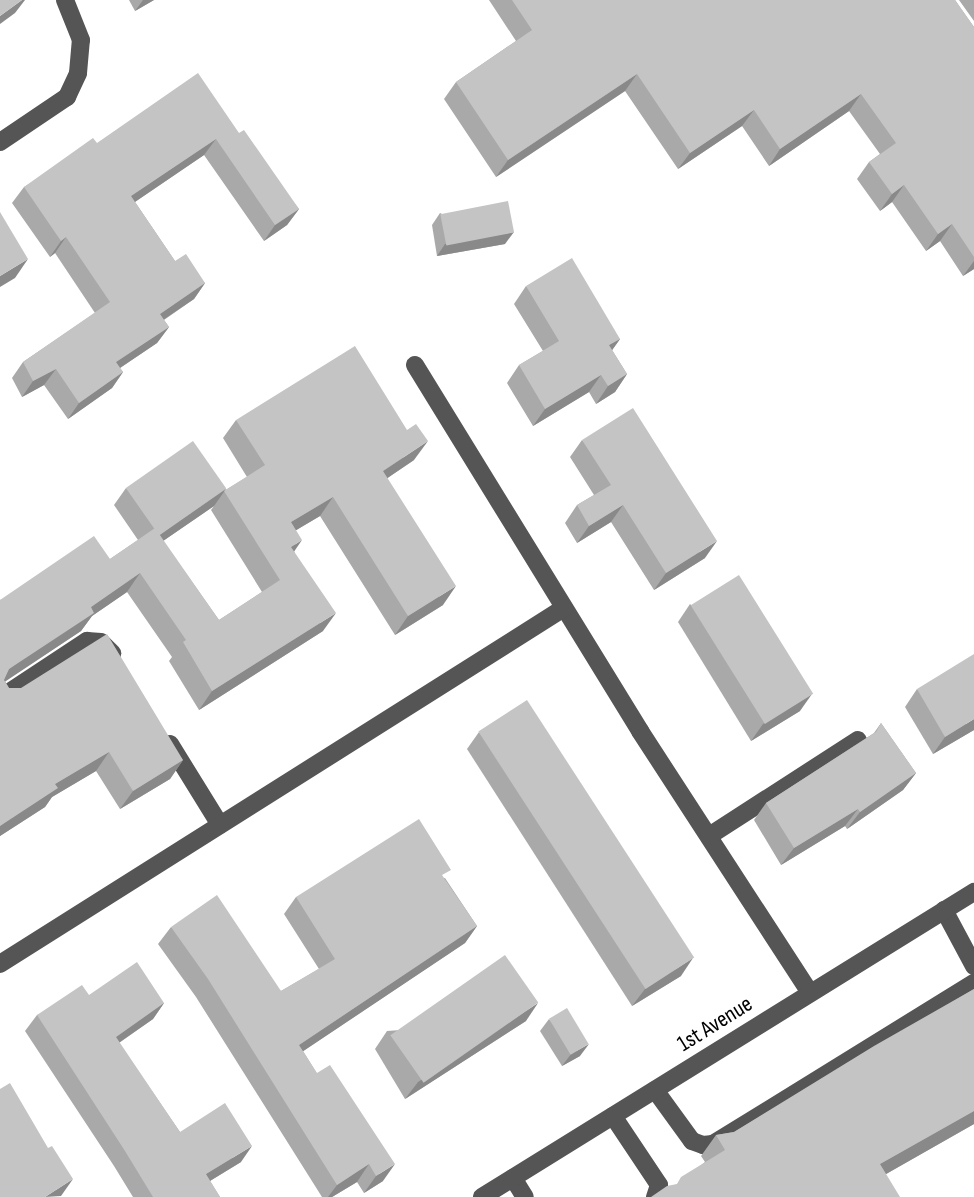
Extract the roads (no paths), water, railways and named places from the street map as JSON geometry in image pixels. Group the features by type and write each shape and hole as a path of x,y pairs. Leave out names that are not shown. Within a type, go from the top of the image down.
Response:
{"street":[{"path":"0,142 67,97 78,73 81,40 65,0"},
{"path":"415,365 639,732 810,993"},
{"path":"0,964 564,608"},
{"path":"2,697 87,641 101,642 111,651 126,674"},
{"path":"162,732 220,824"},
{"path":"709,836 858,740"},
{"name":"1st Avenue","path":"482,1197 974,892"},
{"path":"944,910 974,966"},
{"path":"655,1090 692,1141 703,1145 713,1144 974,983"},
{"path":"613,1116 659,1185 656,1197"},
{"path":"513,1178 525,1197"}]}
